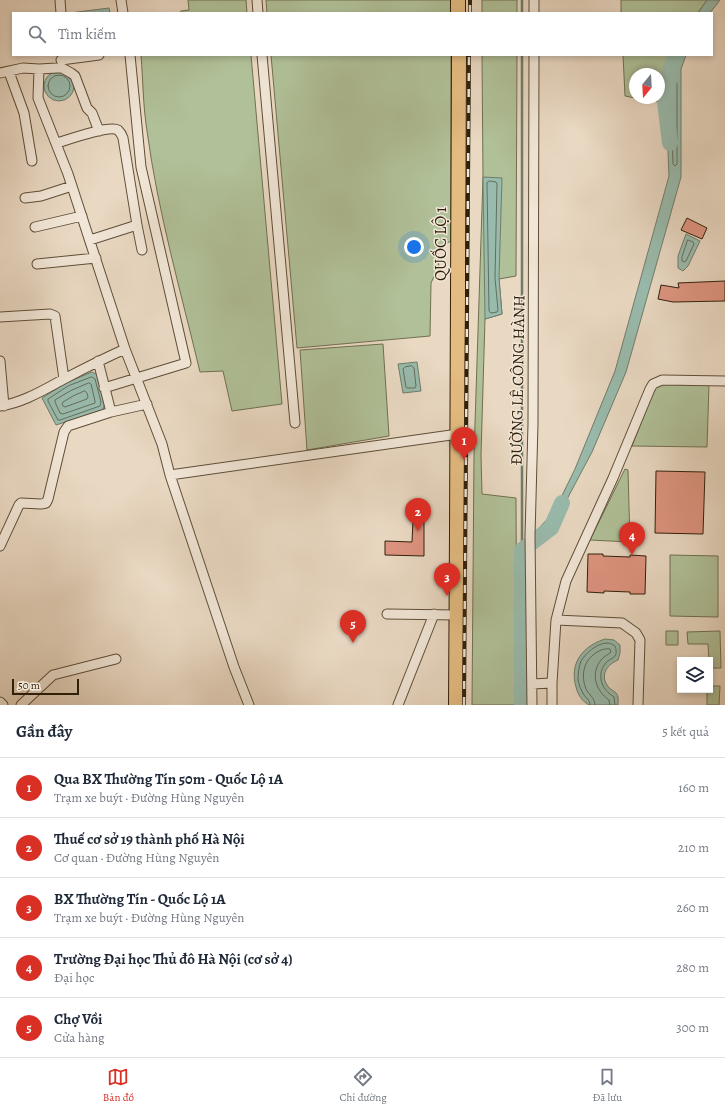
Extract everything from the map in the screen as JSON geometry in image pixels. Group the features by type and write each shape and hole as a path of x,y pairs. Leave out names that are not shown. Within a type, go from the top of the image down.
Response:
{"highway":[{"path":"458,0 458,12"},
{"name":"QUỐC LỘ 1","path":"456,705 459,56"}],"street":[{"path":"60,0 61,12"},
{"path":"121,0 123,12"},
{"path":"257,0 258,12"},
{"path":"534,0 534,12"},
{"path":"32,161 24,113 4,72 23,68 39,69 61,61 93,56"},
{"path":"104,388 186,363 141,167 130,56"},
{"path":"262,56 295,423"},
{"name":"ĐƯỜNG LÊ CÔNG HÀNH","path":"532,705 530,536 533,424 534,56"},
{"path":"61,61 75,76 87,108 92,113 99,131"},
{"path":"39,69 38,98 57,143 72,186 124,349 162,444 170,475 234,667 249,705"},
{"path":"57,143 99,131 118,130 121,134 125,152 142,250"},
{"path":"25,198 41,196 72,186"},
{"path":"35,227 82,216"},
{"path":"90,240 137,225"},
{"path":"37,264 96,258"},
{"path":"0,317 50,314 55,316 64,379"},
{"path":"0,361 2,406 24,400 50,388 98,361 124,349"},
{"path":"98,361 111,412"},
{"path":"552,705 556,620 566,581 613,478 650,389 653,384 662,380 725,381"},
{"path":"0,546 21,503 46,503 64,432 68,426 111,412 146,404"},
{"path":"170,475 458,434"},
{"path":"387,614 456,615"},
{"path":"398,705 434,614"},
{"path":"556,620 622,623 636,634 640,640 638,705"},
{"path":"21,705 52,675 116,659"},
{"path":"532,684 552,683"},
{"path":"0,702 3,705"}],"shaded area":[{"path":"188,0 246,0 247,12 180,12 189,10"},
{"path":"266,0 451,0 451,12 267,12"},
{"path":"482,0 517,0 517,12 482,12"},
{"path":"621,0 707,0 699,12 621,12"},
{"path":"141,56 251,56 282,404 232,411 223,371 200,372 170,252 157,192 144,103"},
{"path":"271,56 451,56 451,241 436,249 439,266 431,283 430,336 297,348"},
{"path":"482,56 517,56 516,276 499,279 502,314 485,319 481,455 482,494 516,498 517,705 472,705 474,455 483,177"},
{"path":"623,56 674,56 666,103 665,68 629,68 629,97 625,96"},
{"path":"383,344 389,436 307,450 300,350"},
{"path":"660,382 709,384 707,447 632,446 655,387"},
{"path":"625,469 628,470 630,542 590,540"},
{"path":"670,555 718,556 718,617 670,616"},
{"path":"666,631 678,631 678,645 666,645"},
{"path":"720,631 721,668 713,668 713,657 709,657 708,644 688,644 687,632"},
{"path":"713,686 720,686 719,705 707,705 707,693 713,693"}],"water":[{"path":"707,0 720,0 711,12 699,12"},
{"path":"109,8 110,12 78,12"},
{"path":"674,56 686,56 681,69 681,177 626,372 592,452 557,518 538,535 539,528 554,512 575,469 615,371 669,176 666,103"},
{"path":"59,71 65,72 73,80 73,92 65,100 59,101 53,100 45,92 44,86 45,80 53,72"},
{"path":"483,177 502,178 499,278 502,314 485,319"},
{"path":"686,234 700,241 688,266 683,271 678,268 678,256"},
{"path":"417,362 421,391 403,393 398,364"},
{"path":"92,372 98,375 105,402 103,410 56,425 42,398 66,383"},
{"path":"605,639 614,640 620,645 618,660 608,667 604,677 608,686 617,694 618,705 589,705 582,700 578,693 574,678 574,670 576,663 584,651 597,642"}],"building":[{"path":"687,218 707,228 702,239 681,230"},
{"path":"725,281 725,301 673,302 658,299 661,285 679,288 678,283"},
{"path":"656,471 705,472 703,534 655,533"},
{"path":"413,520 424,520 424,556 385,555 385,541 412,542"},
{"path":"588,554 630,557 630,555 646,556 645,594 604,591 604,593 587,592"}],"waterway":[{"path":"522,0 522,12"},
{"path":"522,56 522,550"},
{"path":"670,143 665,102 671,68 677,56"},
{"path":"522,705 522,550 551,528 562,503"}],"railway":[{"path":"470,0 470,12"},
{"path":"464,705 469,56"}],"place":[{"name":"Qua BX Thường Tín 50m - Quốc Lộ 1A","path":"464,460"},
{"name":"Thuế cơ sở 19 thành phố Hà Nội","path":"418,531"},
{"name":"Trường Đại học Thủ đô Hà Nội (cơ sở 4)","path":"632,555"},
{"name":"BX Thường Tín - Quốc Lộ 1A","path":"447,596"},
{"name":"Chợ Vồi","path":"353,643"}]}
